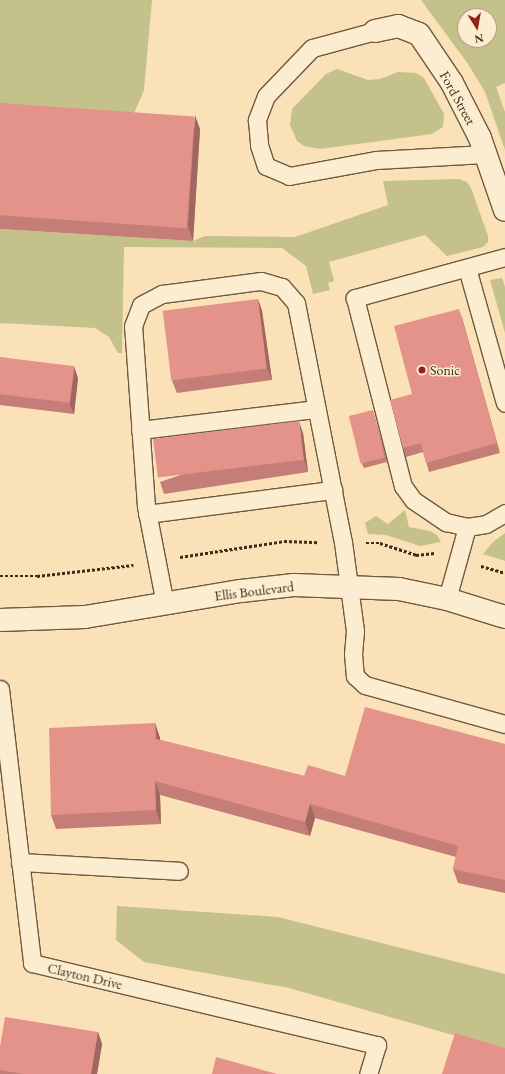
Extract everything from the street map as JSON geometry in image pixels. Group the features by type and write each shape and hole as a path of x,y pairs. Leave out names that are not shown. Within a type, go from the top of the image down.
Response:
{"main road":[{"name":"Ford Street","path":"375,31 398,26 419,34 452,83 485,154 505,210"},
{"name":"Ellis Boulevard","path":"0,620 85,617 294,585 350,585 400,588 447,599 505,617"}],"lane":[{"path":"375,31 312,48 266,96 256,120 259,145 266,166 289,176 376,160 485,154"},
{"path":"505,257 355,298 403,486 413,500 428,512 446,522 467,527 486,524 505,513"},
{"path":"467,268 505,403"},
{"path":"165,604 158,560 148,514 140,430 133,326 141,305 162,294 261,281 282,287 296,303 343,542 355,631 353,664 355,676 365,685 505,724"},
{"path":"140,430 317,409"},
{"path":"148,514 333,490"},
{"path":"447,599 467,527"},
{"name":"Clayton Drive","path":"0,689 32,963 377,1045 368,1074"},
{"path":"20,862 179,871"}],"path":[{"path":"0,576 37,576 284,541 380,543 416,555 438,553 505,573"}],"shaded area":[{"path":"0,0 152,0 144,90 129,125 0,118"},
{"path":"421,0 505,0 505,83 496,87 505,112 505,150 485,92 468,64"},
{"path":"337,69 368,80 380,79 398,72 416,73 424,78 444,114 443,127 432,134 320,149 304,146 297,141 290,125 292,109 326,74"},
{"path":"459,179 467,182 471,188 488,236 488,242 483,247 447,256 425,235 329,262 334,281 328,283 330,290 313,294 306,266 282,248 124,247 122,353 118,353 109,337 95,328 0,323 0,229 193,241 205,236 295,237 388,205 383,181"},
{"path":"502,278 505,287 505,333 490,280"},
{"path":"405,510 409,527 430,531 437,535 441,542 420,546 386,535 368,534 365,523 376,516 388,524"},
{"path":"505,533 505,561 483,554 493,542"},
{"path":"117,906 278,917 505,974 505,1050 289,988 144,962 116,940"}],"building":[{"path":"0,103 195,117 187,228 0,215"},
{"path":"258,299 267,368 171,380 163,311"},
{"path":"459,309 497,443 426,463 421,443 403,448 390,400 412,394 394,326"},
{"path":"0,357 74,366 70,403 0,394"},
{"path":"373,410 385,458 361,464 349,416"},
{"path":"299,421 304,460 158,478 153,439"},
{"path":"365,707 505,744 505,880 453,869 458,846 310,804 305,822 155,781 156,810 51,815 49,728 155,723 156,739 304,776 308,765 345,776"},
{"path":"5,1017 98,1032 91,1074 23,1074 0,1070 0,1047"},
{"path":"455,1033 505,1048 505,1074 442,1074"},
{"path":"216,1057 277,1074 212,1074"}],"place":[{"name":"Sonic","path":"422,370"}]}
